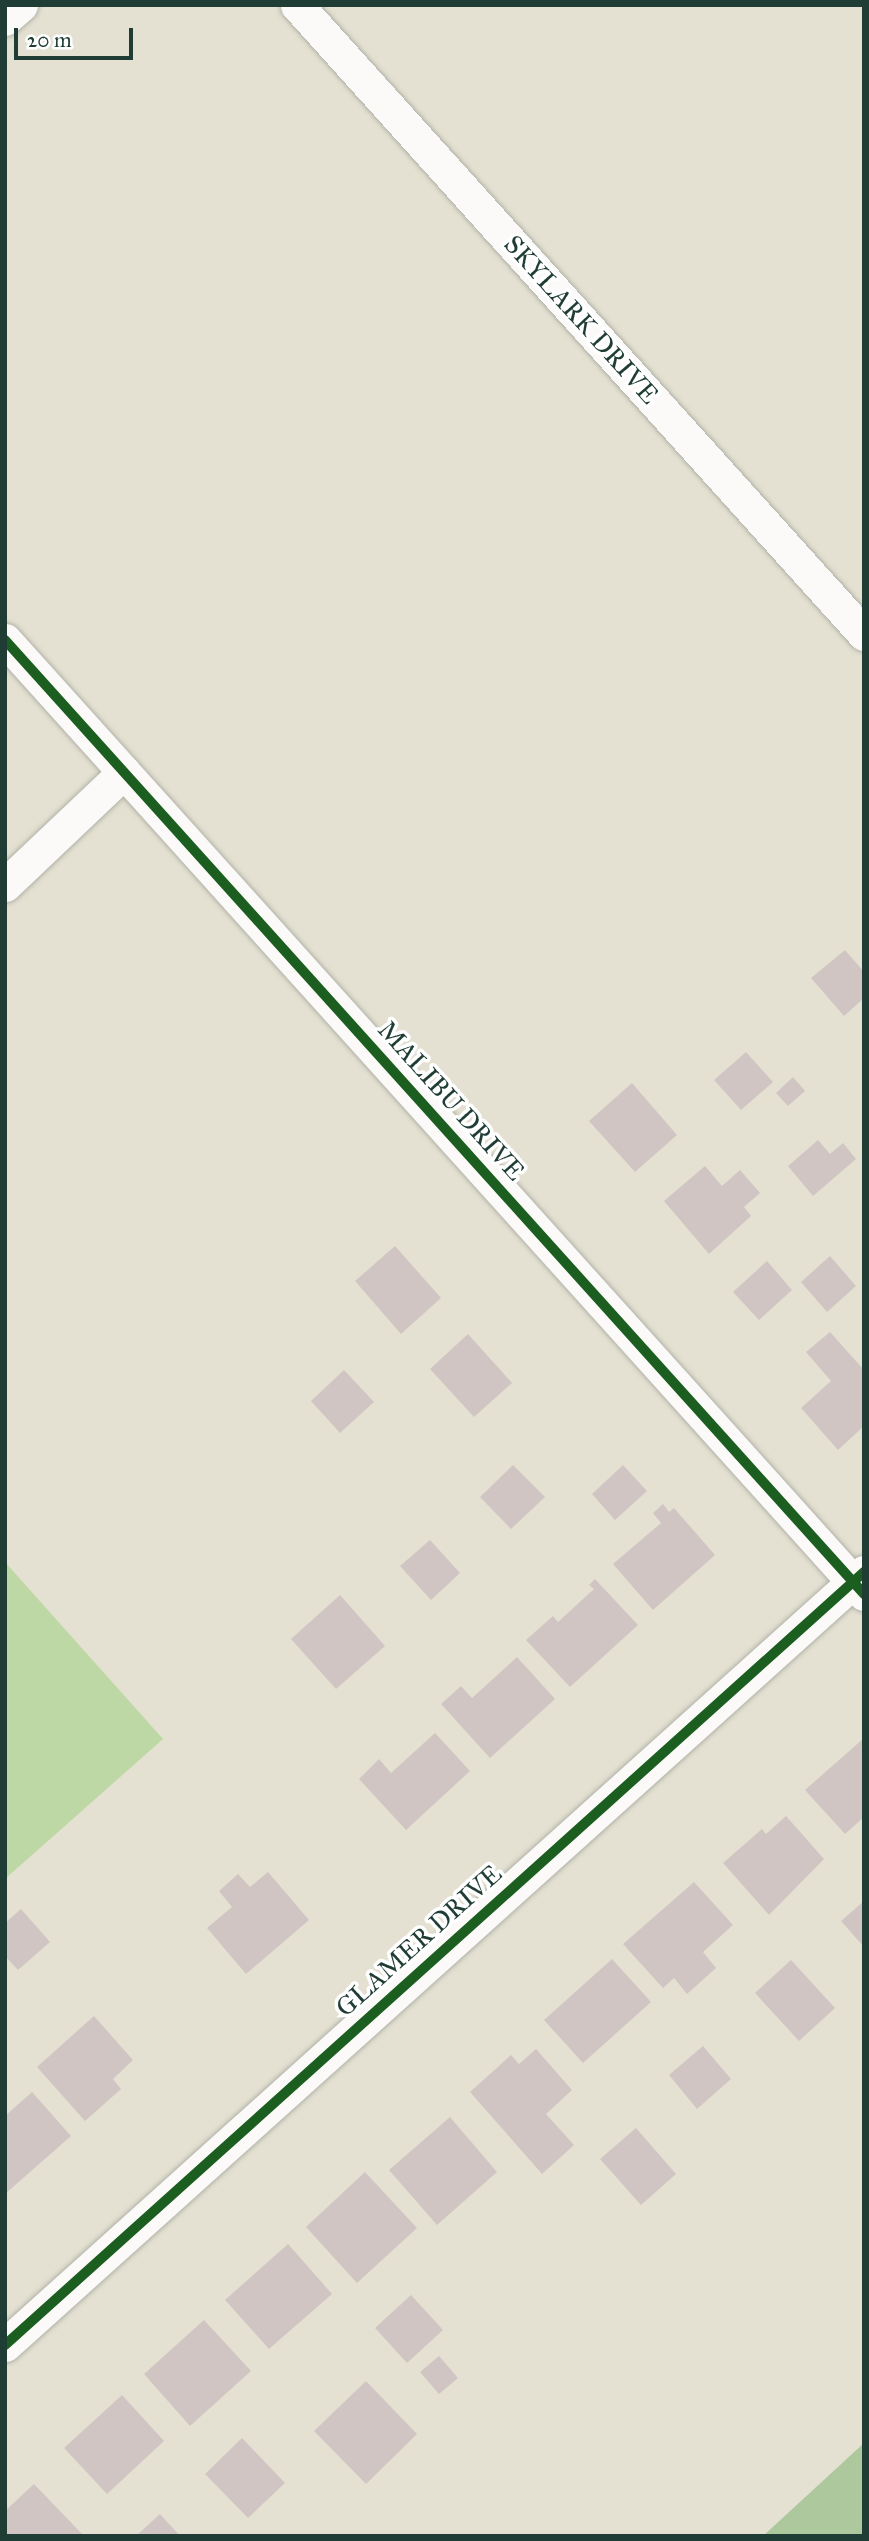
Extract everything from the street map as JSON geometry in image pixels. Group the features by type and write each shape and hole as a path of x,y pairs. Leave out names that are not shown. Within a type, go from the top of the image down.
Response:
{"street":[{"path":"5,19 21,5"},
{"name":"SKYLARK DRIVE","path":"298,5 864,634"},
{"name":"MALIBU DRIVE","path":"5,640 860,1582"},
{"path":"5,885 124,772"},
{"name":"GLAMER DRIVE","path":"5,2345 860,1582"}],"green space":[{"path":"5,1562 163,1739 5,1879"},
{"path":"864,2443 864,2536 763,2536"}],"building":[{"path":"845,950 864,972 864,998 844,1016 811,978"},
{"path":"746,1052 773,1082 741,1110 714,1080"},
{"path":"793,1077 805,1091 788,1106 776,1093"},
{"path":"632,1083 677,1135 635,1172 589,1121"},
{"path":"818,1140 830,1154 843,1143 856,1159 813,1196 788,1166"},
{"path":"705,1166 722,1186 740,1170 760,1193 744,1207 751,1216 709,1254 664,1201"},
{"path":"395,1246 441,1298 401,1334 355,1281"},
{"path":"830,1256 856,1286 827,1312 801,1282"},
{"path":"767,1261 792,1290 759,1320 733,1292"},
{"path":"830,1332 864,1370 864,1426 838,1450 801,1408 831,1381 806,1352"},
{"path":"468,1334 512,1383 474,1417 430,1369"},
{"path":"344,1370 374,1402 340,1433 311,1401"},
{"path":"513,1465 545,1497 511,1529 480,1497"},
{"path":"623,1465 647,1491 615,1520 592,1494"},
{"path":"663,1504 669,1512 674,1508 715,1555 653,1610 613,1564 661,1523 653,1513"},
{"path":"430,1540 460,1573 431,1600 400,1566"},
{"path":"595,1579 638,1625 570,1687 526,1640 553,1616 558,1622 594,1589 589,1585"},
{"path":"340,1595 385,1646 336,1689 291,1639"},
{"path":"517,1657 555,1699 490,1758 441,1704 461,1686 472,1698"},
{"path":"435,1733 470,1771 406,1830 359,1779 379,1759 391,1773"},
{"path":"864,1738 864,1817 845,1834 805,1790"},
{"path":"786,1816 824,1859 769,1915 723,1863 762,1829 766,1834"},
{"path":"268,1872 309,1920 246,1974 207,1928 232,1907 219,1891 238,1874 250,1887"},
{"path":"694,1882 733,1925 703,1952 716,1968 687,1994 674,1978 663,1988 623,1944"},
{"path":"864,1901 864,1947 841,1921"},
{"path":"21,1909 50,1942 18,1970 5,1956 5,1923"},
{"path":"612,1959 651,2002 583,2063 544,2020"},
{"path":"791,1960 835,2008 799,2041 755,1993"},
{"path":"94,2016 133,2060 113,2079 121,2089 85,2121 37,2067"},
{"path":"703,2046 731,2079 697,2109 669,2075"},
{"path":"536,2049 572,2090 546,2114 574,2145 542,2174 470,2092 511,2055 519,2064"},
{"path":"32,2092 71,2136 5,2194 5,2116"},
{"path":"450,2117 497,2172 437,2225 389,2170"},
{"path":"636,2128 676,2174 641,2205 600,2159"},
{"path":"365,2172 417,2228 357,2283 306,2227"},
{"path":"288,2244 332,2294 269,2349 225,2300"},
{"path":"411,2295 443,2330 407,2363 375,2328"},
{"path":"204,2320 251,2371 190,2426 144,2374"},
{"path":"439,2356 458,2378 439,2394 420,2372"},
{"path":"366,2381 417,2434 366,2484 314,2431"},
{"path":"122,2395 164,2441 107,2494 64,2448"},
{"path":"242,2438 285,2483 248,2518 205,2474"},
{"path":"34,2484 84,2536 5,2536 5,2511"},
{"path":"160,2514 180,2536 136,2536"}],"cycle path":[{"path":"5,640 864,1594"},
{"path":"5,2345 864,1572"}]}
